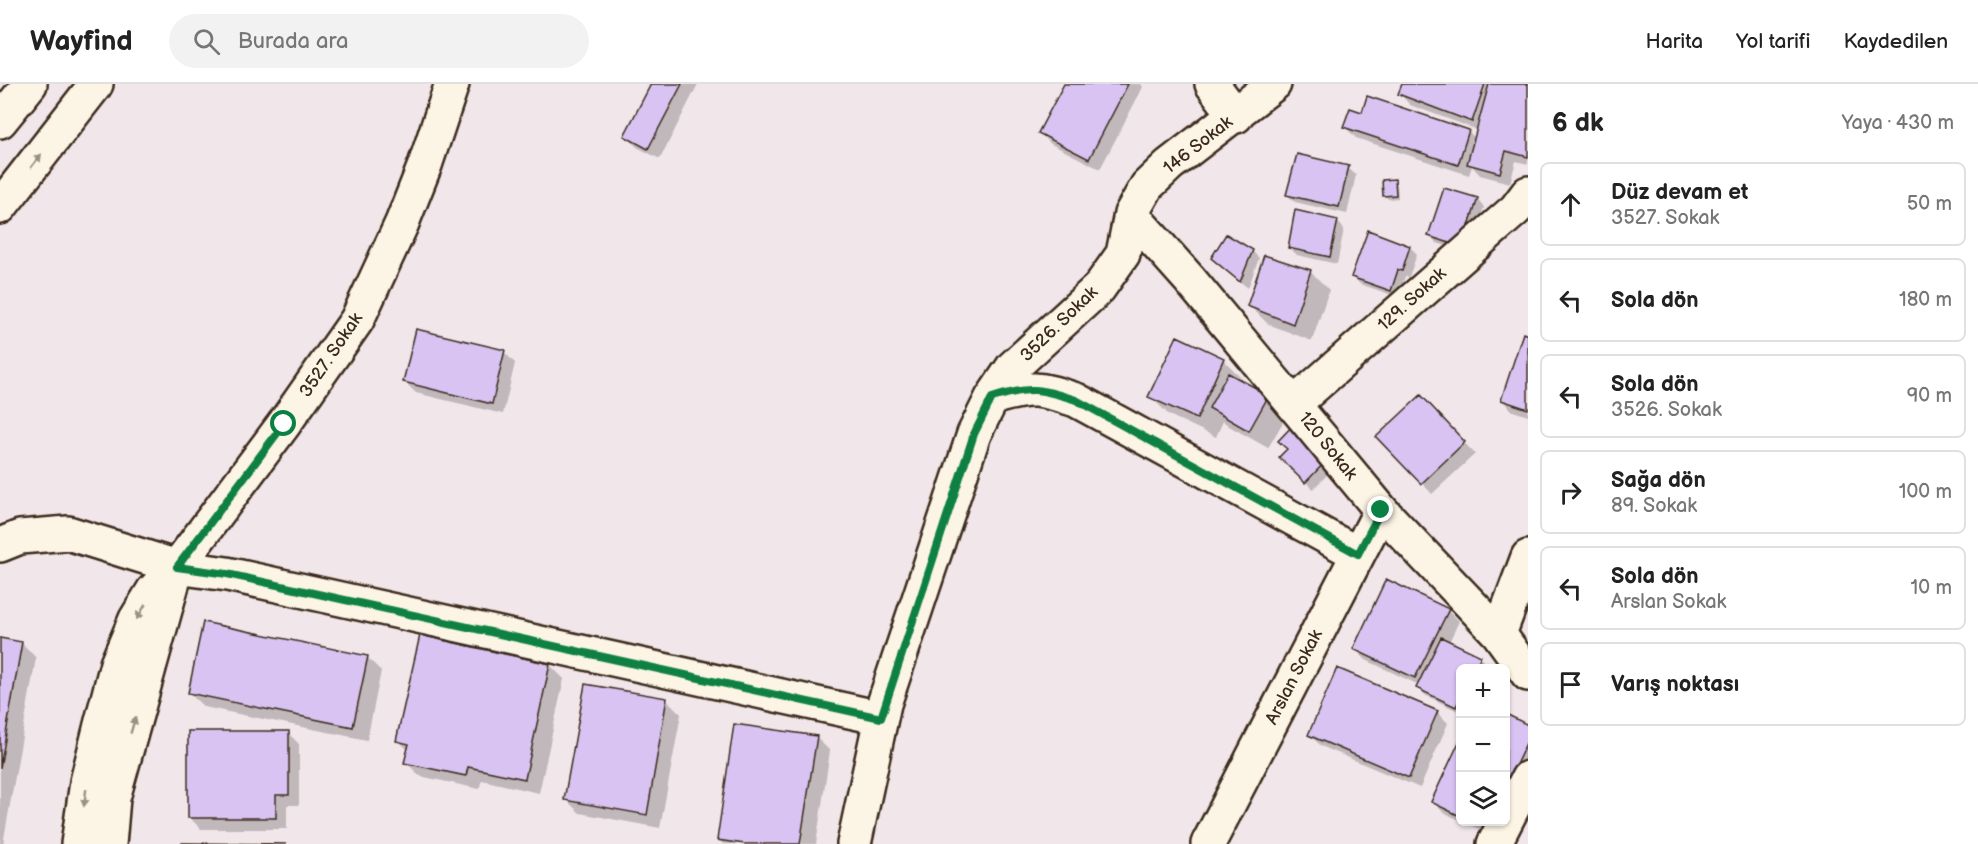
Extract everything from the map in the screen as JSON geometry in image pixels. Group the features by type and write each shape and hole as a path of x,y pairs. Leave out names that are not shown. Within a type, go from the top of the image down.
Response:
{"main road":[{"path":"0,207 96,84"},
{"name":"3527. Sokak","path":"78,844 87,782 117,664 136,619 153,591 177,567 284,424 357,321 402,223 425,165 452,84"},
{"path":"1212,84 1236,116"},
{"name":"146 Sokak","path":"1131,214 1147,186 1169,165 1236,116 1274,84"},
{"path":"0,121 28,85"},
{"name":"129. Sokak","path":"1294,404 1516,209 1528,193"},
{"name":"3526. Sokak","path":"854,844 881,718 974,434 992,398 1013,367 1099,288 1123,254 1131,214"},
{"name":"120 Sokak","path":"1131,214 1294,404 1381,510 1499,634 1528,674"},
{"path":"992,398 1018,390 1043,390 1076,400 1358,554"},
{"name":"Arslan Sokak","path":"1208,844 1381,510"},
{"path":"0,545 20,537 68,533 177,567 227,574 881,718"},
{"path":"1499,634 1528,557"},
{"name":"3527. Sokak","path":"110,844 113,798 177,567"},
{"path":"1494,844 1528,778"}],"building":[{"path":"651,84 682,84 648,149 624,136"},
{"path":"1064,84 1128,84 1089,159 1038,133"},
{"path":"1402,84 1485,84 1472,122 1398,94"},
{"path":"1489,84 1528,84 1528,157 1506,151 1500,173 1467,164"},
{"path":"1367,96 1469,130 1458,165 1343,127 1350,108 1362,112"},
{"path":"1297,154 1349,166 1339,207 1286,195"},
{"path":"1395,179 1396,195 1383,196 1382,180"},
{"path":"1444,188 1478,198 1462,247 1428,236"},
{"path":"1295,210 1338,220 1330,257 1288,248"},
{"path":"1368,230 1410,246 1402,271 1398,270 1391,291 1351,277"},
{"path":"1226,234 1253,250 1240,282 1211,258"},
{"path":"1264,255 1311,270 1293,324 1247,306"},
{"path":"416,329 505,350 492,404 403,382"},
{"path":"1523,333 1528,335 1528,409 1501,400"},
{"path":"1177,336 1224,358 1197,419 1148,397"},
{"path":"1228,373 1269,395 1249,431 1209,408"},
{"path":"1421,395 1465,442 1421,484 1376,437"},
{"path":"1294,424 1329,458 1305,483 1279,457 1287,449 1278,441"},
{"path":"1386,579 1449,609 1415,678 1353,649"},
{"path":"203,622 368,656 353,727 188,693"},
{"path":"420,635 550,664 525,779 468,767 466,776 404,763 409,744 396,741"},
{"path":"1441,637 1481,656 1477,664 1456,664 1456,707 1416,688"},
{"path":"0,638 22,642 0,768"},
{"path":"1337,668 1438,711 1409,778 1308,735"},
{"path":"585,684 667,698 647,815 564,800"},
{"path":"1510,716 1528,725 1528,739 1510,777"},
{"path":"734,724 817,736 800,844 745,844 717,840"},
{"path":"188,731 289,731 289,795 276,795 276,818 188,818"},
{"path":"1456,749 1456,814 1431,802"},
{"path":"182,843 286,844 182,844"}],"route":[{"path":"284,424 177,567 227,574 881,718 974,434 992,398 1018,390 1043,390 1076,400 1358,554 1381,510"}]}
